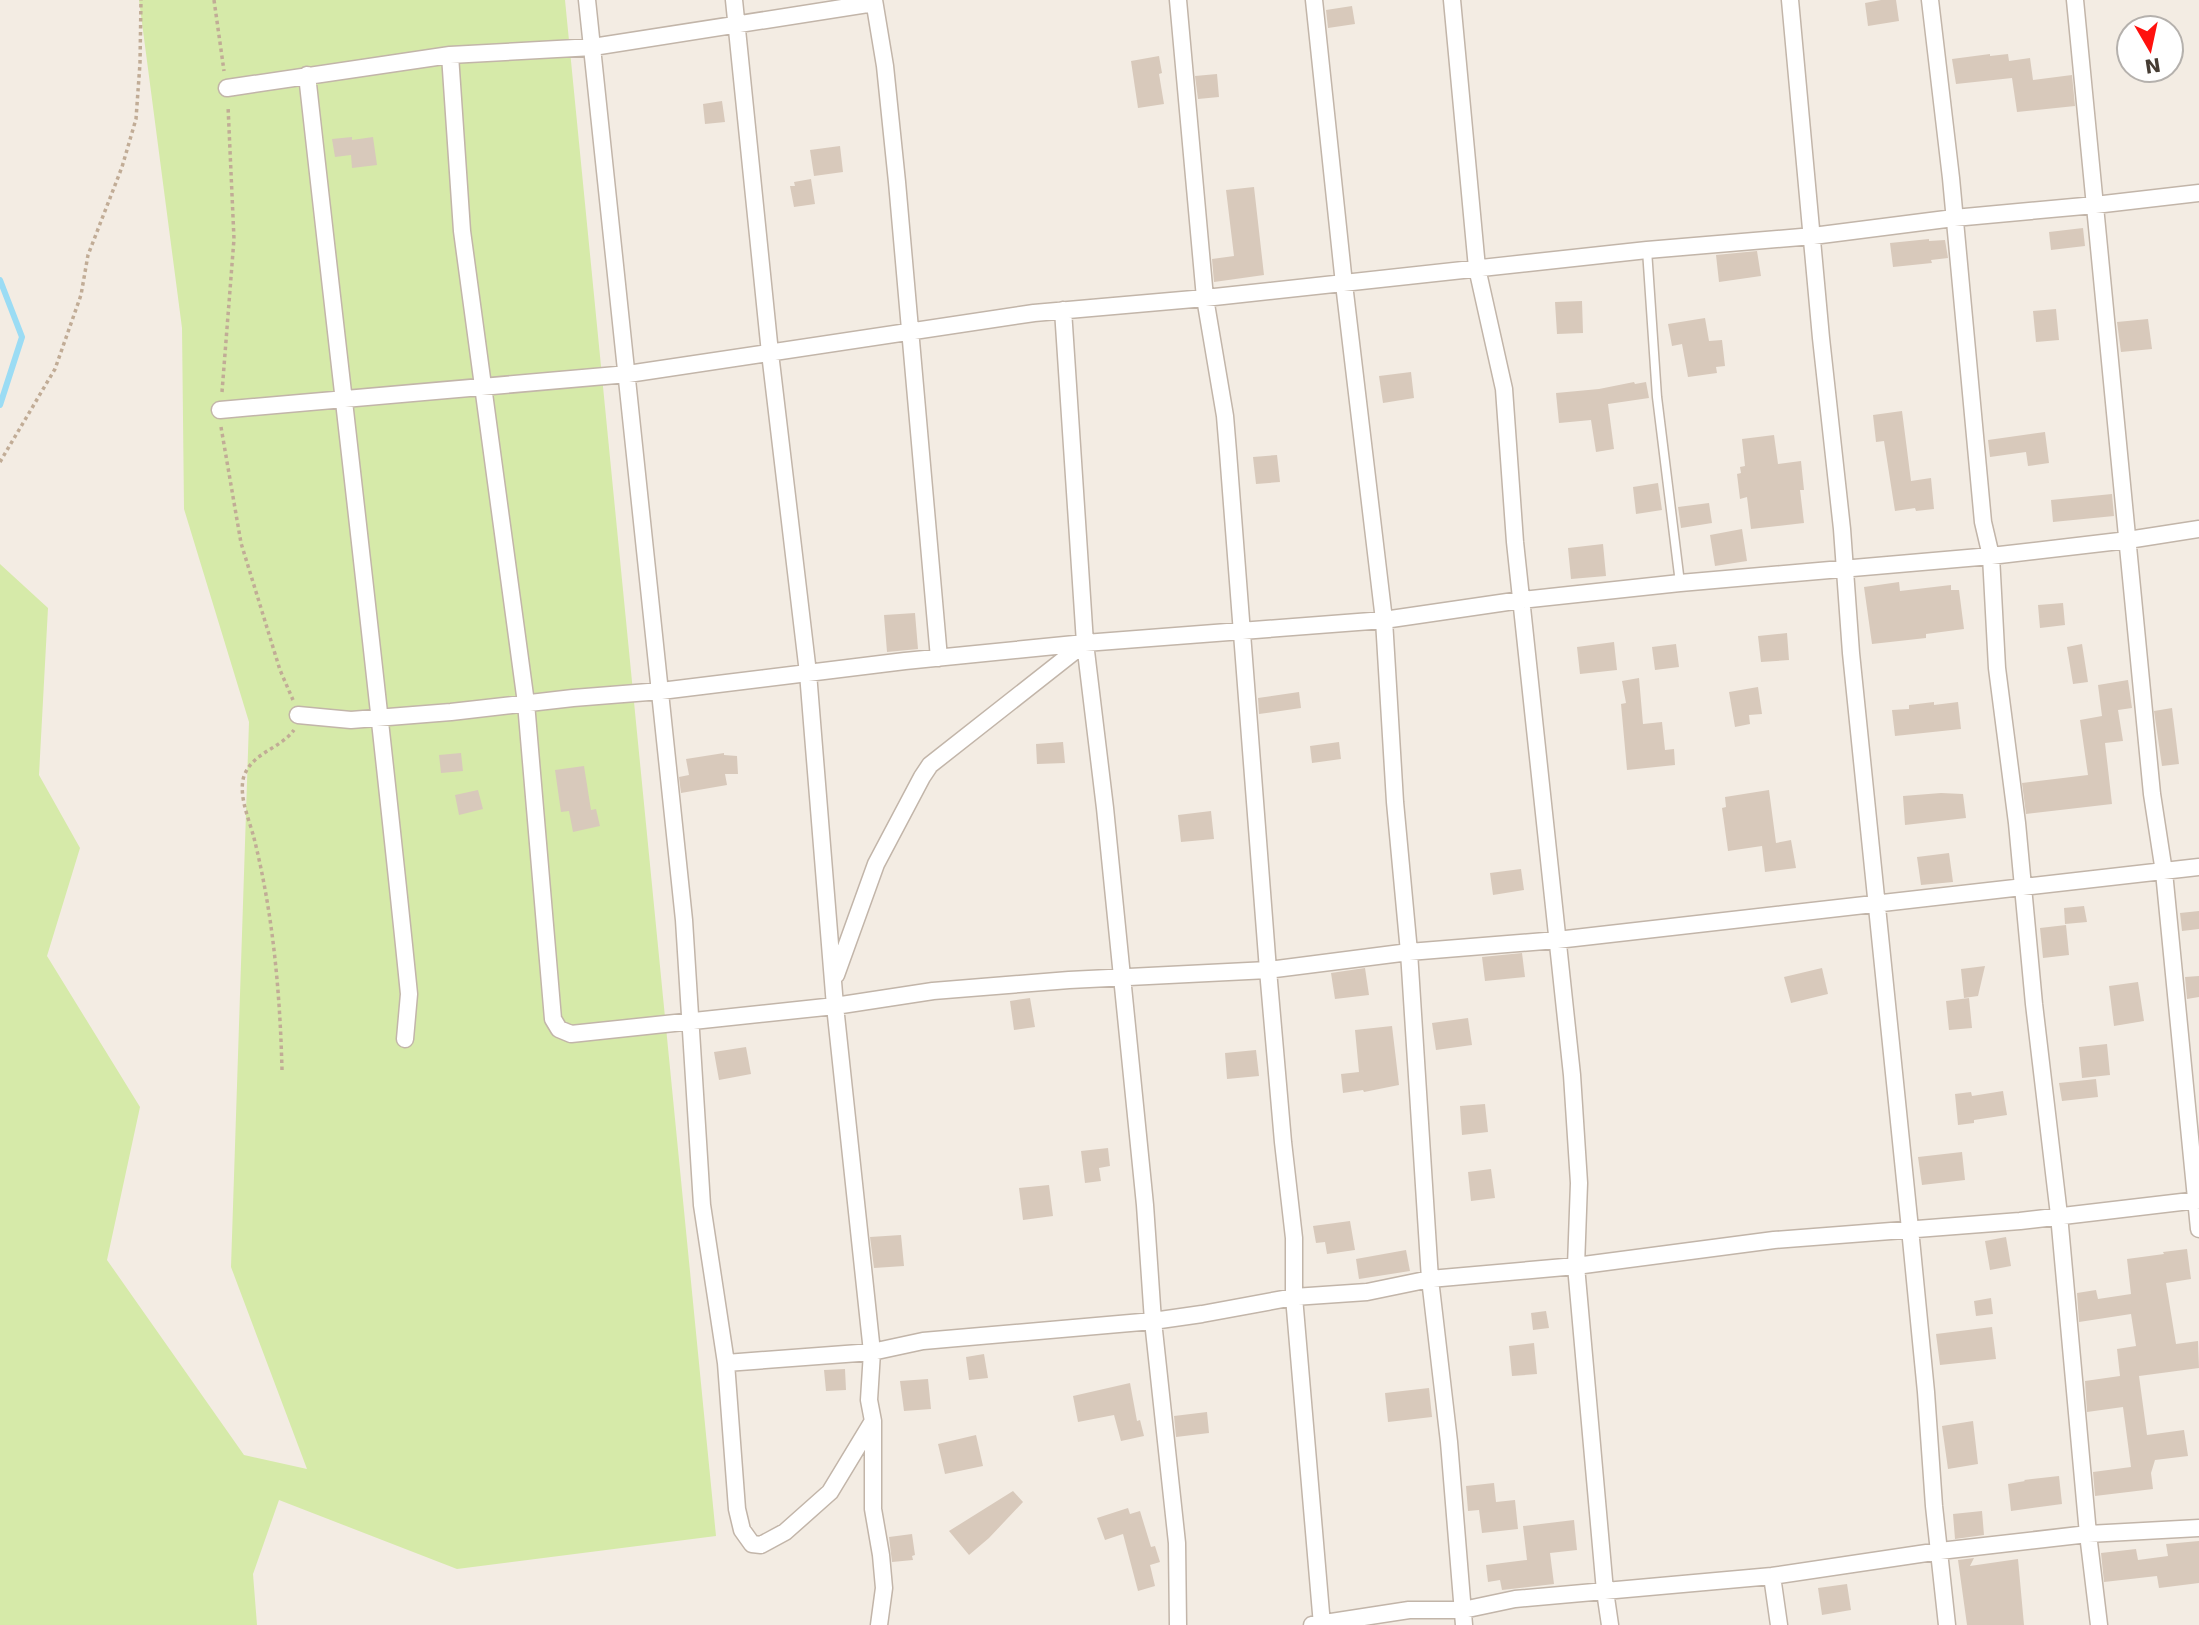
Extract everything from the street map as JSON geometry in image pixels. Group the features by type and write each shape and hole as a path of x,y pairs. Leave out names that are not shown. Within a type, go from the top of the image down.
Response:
{"street":[{"path":"587,0 684,920 702,1205 726,1363 737,1509 742,1530 752,1544 761,1545 785,1532 830,1492 873,1421"},
{"path":"734,0 770,353 808,673 835,1006 872,1352 869,1401 873,1421 873,1509 884,1588 879,1625"},
{"path":"1178,0 1205,298 1224,416 1268,970 1294,1238 1294,1297 1318,1625 1409,1610 1463,1617 1515,1599 1772,1576 1940,1551 2088,1534 2199,1528"},
{"path":"1314,0 1384,620 1430,1279 1449,1442 1463,1617"},
{"path":"1452,0 1477,268 1504,389 1521,600 1576,1126 1579,1183 1576,1266 1610,1625"},
{"path":"1790,0 1947,1625"},
{"path":"1930,0 1983,522 1991,556 1997,668 2059,1215 2088,1534 2099,1625"},
{"path":"2075,0 2152,794 2164,872 2199,1229"},
{"path":"227,88 450,55 593,47 874,1 885,66 939,658"},
{"path":"450,55 462,230 526,703 553,1019 559,1029 571,1034 690,1022 835,1006 933,991 1268,970 1409,952 1557,940 2199,867"},
{"path":"307,75 342,399 381,718 409,994 405,1039"},
{"path":"220,410 628,374 1063,310 1344,284 1647,250 1813,236 1954,218 2199,193"},
{"path":"1063,310 1085,643 1145,1205 1153,1321 1177,1543 1178,1625"},
{"path":"299,715 351,720 661,691 1085,643 1384,620 1521,600 1680,583 1991,556 2199,529"},
{"path":"833,984 876,864 930,765 1085,643"},
{"path":"726,1363 872,1352 923,1341 1153,1321 1294,1297 1367,1292 1430,1279 1576,1266 1774,1240 2020,1221 2197,1200"},
{"path":"1772,1576 1779,1625"}],"lane":[{"path":"1647,250 1657,397 1680,583"}],"path":[{"path":"0,462 55,369 81,295 88,255 122,167 136,119 141,0"},
{"path":"214,0 227,88 234,239 220,410 221,427 241,543 280,670 299,715 297,724 287,738 261,754 249,766 242,790 271,920 278,983 282,1070"}],"green space":[{"path":"139,0 565,0 716,1536 457,1569 279,1500 253,1574 257,1625 0,1625 0,564 48,608 39,775 80,848 47,956 140,1107 107,1260 244,1455 307,1469 231,1267 249,722 184,509 182,328"}],"building":[{"path":"1896,0 1899,21 1868,26 1865,3"},
{"path":"1352,6 1355,24 1328,28 1326,10"},
{"path":"2008,54 2009,61 2030,58 2033,80 2072,75 2075,106 2017,112 2012,78 1956,84 1952,59"},
{"path":"1159,56 1164,104 1138,108 1131,61"},
{"path":"1217,74 1219,97 1198,99 1195,76"},
{"path":"722,101 725,122 705,124 703,104"},
{"path":"352,137 352,140 373,137 377,165 352,168 351,155 335,157 332,139"},
{"path":"840,146 843,172 814,176 810,150"},
{"path":"811,179 815,204 794,207 790,186 795,186 794,182"},
{"path":"1254,187 1264,275 1214,282 1212,259 1234,256 1226,190"},
{"path":"2083,228 2085,246 2051,250 2049,232"},
{"path":"1945,240 1948,258 1931,260 1932,263 1893,267 1890,243"},
{"path":"1757,251 1761,276 1719,282 1716,255"},
{"path":"1582,301 1583,333 1557,334 1555,302"},
{"path":"2056,309 2059,340 2036,342 2033,311"},
{"path":"1705,318 1709,341 1722,340 1725,366 1716,367 1717,373 1688,377 1682,344 1672,346 1668,324"},
{"path":"2148,319 2152,349 2121,352 2117,322"},
{"path":"1411,372 1414,398 1383,403 1379,376"},
{"path":"1646,382 1649,398 1608,404 1614,449 1596,452 1591,420 1559,423 1556,393"},
{"path":"1902,411 1911,481 1931,478 1934,509 1895,511 1884,441 1876,442 1873,415"},
{"path":"2045,432 2049,463 2028,466 2026,452 1990,457 1988,440"},
{"path":"1774,435 1778,464 1801,461 1804,490 1800,490 1804,523 1751,529 1747,497 1740,499 1737,474 1741,473 1740,467 1745,466 1742,439"},
{"path":"1277,455 1280,482 1256,484 1253,457"},
{"path":"1658,483 1662,510 1636,514 1633,487"},
{"path":"2112,494 2114,516 2053,522 2051,500"},
{"path":"1709,503 1712,523 1681,528 1678,507"},
{"path":"1742,529 1747,561 1715,566 1710,535"},
{"path":"1603,544 1606,576 1571,579 1568,548"},
{"path":"1899,582 1900,591 1951,585 1951,590 1959,590 1964,629 1926,634 1926,638 1872,644 1864,587"},
{"path":"2063,603 2065,625 2040,628 2038,605"},
{"path":"915,613 918,649 887,652 884,615"},
{"path":"1787,633 1789,660 1761,662 1758,636"},
{"path":"1614,642 1617,670 1580,674 1577,647"},
{"path":"1676,644 1679,667 1655,670 1652,647"},
{"path":"2082,644 2088,682 2073,684 2067,647"},
{"path":"1639,678 1643,724 1662,722 1665,750 1674,749 1675,765 1627,770 1621,704 1626,703 1622,681"},
{"path":"2128,680 2132,708 2118,710 2123,741 2105,743 2112,804 2026,814 2022,783 2088,775 2080,720 2102,716 2098,685"},
{"path":"1758,687 1762,714 1749,715 1750,724 1735,727 1729,692"},
{"path":"1299,692 1301,708 1259,714 1258,698"},
{"path":"1934,702 1934,705 1958,702 1961,729 1895,736 1892,710 1909,709 1909,705"},
{"path":"2172,708 2179,764 2162,766 2154,711"},
{"path":"1063,742 1065,763 1037,764 1036,744"},
{"path":"1339,742 1341,759 1312,763 1310,746"},
{"path":"461,753 463,771 441,773 439,755"},
{"path":"724,753 737,756 738,774 725,774 727,785 681,793 679,777 689,775 686,759"},
{"path":"584,766 591,810 596,809 600,826 573,832 569,811 561,812 555,770"},
{"path":"478,790 483,809 459,815 455,795"},
{"path":"1769,790 1776,843 1791,840 1796,868 1765,872 1762,846 1728,851 1722,808 1726,807 1725,797"},
{"path":"1963,794 1966,818 1905,825 1903,796"},
{"path":"1211,811 1214,839 1181,842 1178,815"},
{"path":"1949,853 1953,882 1921,885 1917,857"},
{"path":"1521,869 1524,890 1493,895 1490,873"},
{"path":"2084,906 2087,922 2065,924 2064,908"},
{"path":"2199,911 2199,929 2182,931 2180,913"},
{"path":"2066,925 2069,955 2043,958 2040,928"},
{"path":"1522,953 1525,977 1485,981 1482,957"},
{"path":"1985,966 1978,996 1964,998 1961,969"},
{"path":"1365,968 1369,995 1335,999 1331,973"},
{"path":"1822,968 1828,994 1791,1003 1784,977"},
{"path":"2199,976 2199,997 2187,999 2185,977"},
{"path":"2138,982 2144,1021 2114,1026 2109,986"},
{"path":"1030,998 1035,1027 1014,1030 1010,1001"},
{"path":"1969,998 1972,1028 1949,1030 1946,1001"},
{"path":"1468,1018 1472,1045 1436,1050 1432,1023"},
{"path":"1392,1026 1399,1085 1343,1093 1341,1074 1359,1072 1355,1030"},
{"path":"2107,1044 2110,1075 2082,1078 2079,1047"},
{"path":"746,1047 751,1074 719,1080 714,1052"},
{"path":"1256,1050 1259,1076 1227,1079 1225,1053"},
{"path":"2096,1079 2098,1097 2062,1101 2059,1083"},
{"path":"2003,1091 2007,1115 1958,1125 1955,1094 1971,1092 1972,1096"},
{"path":"1485,1104 1488,1132 1462,1135 1460,1106"},
{"path":"1108,1148 1110,1166 1099,1168 1101,1181 1085,1183 1081,1151"},
{"path":"1962,1152 1965,1180 1922,1185 1918,1157"},
{"path":"1491,1169 1495,1198 1471,1201 1468,1172"},
{"path":"1049,1185 1053,1216 1023,1220 1019,1188"},
{"path":"1350,1221 1355,1250 1327,1254 1325,1242 1316,1243 1313,1226"},
{"path":"901,1235 904,1266 874,1268 870,1237"},
{"path":"2006,1237 2011,1266 1990,1270 1985,1241"},
{"path":"2187,1249 2191,1279 2166,1283 2176,1344 2198,1341 2199,1368 2139,1376 2147,1435 2184,1430 2188,1456 2155,1460 2151,1473 2153,1489 2095,1496 2093,1472 2131,1467 2123,1407 2087,1412 2085,1381 2120,1376 2117,1349 2136,1346 2131,1314 2079,1322 2077,1293 2096,1290 2098,1299 2131,1294 2127,1259"},
{"path":"1406,1250 1410,1271 1359,1279 1356,1259"},
{"path":"1991,1298 1993,1314 1976,1316 1974,1301"},
{"path":"1546,1311 1549,1328 1533,1330 1531,1313"},
{"path":"1992,1327 1996,1359 1940,1365 1936,1334"},
{"path":"1534,1343 1537,1374 1512,1376 1509,1346"},
{"path":"984,1354 988,1378 969,1380 966,1357"},
{"path":"845,1369 846,1390 826,1391 824,1370"},
{"path":"928,1379 931,1409 904,1411 900,1381"},
{"path":"1130,1383 1137,1421 1140,1420 1144,1436 1121,1441 1114,1415 1078,1422 1073,1396"},
{"path":"1429,1388 1432,1417 1388,1422 1385,1393"},
{"path":"1207,1412 1209,1433 1176,1437 1174,1416"},
{"path":"1973,1421 1978,1464 1948,1469 1942,1426"},
{"path":"976,1435 983,1466 945,1474 938,1444"},
{"path":"2059,1476 2062,1504 2011,1511 2008,1484"},
{"path":"1494,1483 1496,1502 1515,1500 1518,1529 1482,1533 1479,1510 1468,1511 1466,1486"},
{"path":"1013,1491 1023,1502 969,1555 949,1531"},
{"path":"1128,1508 1130,1514 1140,1511 1151,1547 1155,1546 1160,1562 1150,1565 1155,1586 1138,1591 1123,1534 1105,1540 1097,1518"},
{"path":"1982,1511 1984,1535 1955,1539 1953,1514"},
{"path":"1574,1520 1577,1550 1550,1553 1554,1584 1502,1590 1500,1580 1488,1582 1486,1565 1527,1560 1523,1526"},
{"path":"912,1534 915,1555 912,1556 913,1560 892,1562 889,1537"},
{"path":"2199,1541 2199,1583 2159,1588 2157,1576 2104,1582 2101,1553 2136,1549 2138,1560 2168,1556 2166,1544"},
{"path":"1974,1558 1970,1566 2018,1559 2024,1625 1967,1625 1958,1560"},
{"path":"1847,1584 1851,1610 1822,1615 1818,1588"}],"waterway":[{"path":"0,280 22,337 0,405"}]}
